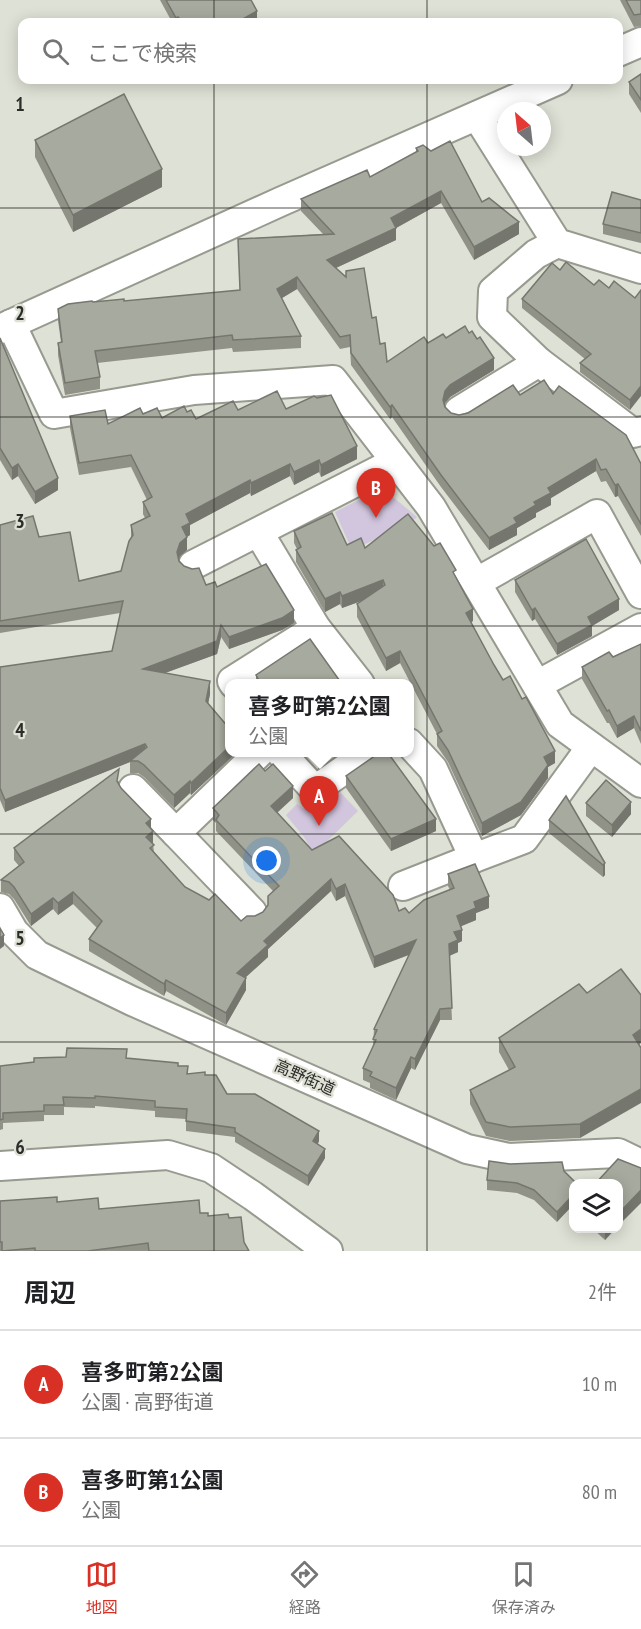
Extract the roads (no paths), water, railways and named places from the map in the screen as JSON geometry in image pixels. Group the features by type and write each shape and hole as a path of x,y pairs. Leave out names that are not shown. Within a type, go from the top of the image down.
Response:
{"street":[{"path":"623,50 641,42"},
{"path":"549,84 280,202 5,327 54,414 194,390 333,380 431,507 560,724 641,783"},
{"path":"477,116 557,243 641,269"},
{"path":"557,243 536,254 493,291 492,316 539,362 633,433 641,431"},
{"path":"459,411 539,362"},
{"path":"193,565 395,462"},
{"path":"477,582 597,514 641,594"},
{"path":"259,533 316,628 356,679"},
{"path":"235,679 316,628"},
{"path":"537,685 641,628"},
{"path":"403,886 524,839 591,747"},
{"path":"414,748 434,769 474,858"},
{"path":"176,833 256,757"},
{"path":"284,757 315,790 363,757"},
{"path":"133,789 252,912"},
{"name":"高野街道","path":"0,908 14,932 37,955 132,1001 467,1149 509,1158 618,1153 641,1164"},
{"path":"0,1166 168,1155 211,1168 254,1196 328,1251"}],"place":[{"name":"喜多町第1公園","path":"376,518"},
{"name":"喜多町第2公園","path":"319,826"}]}
